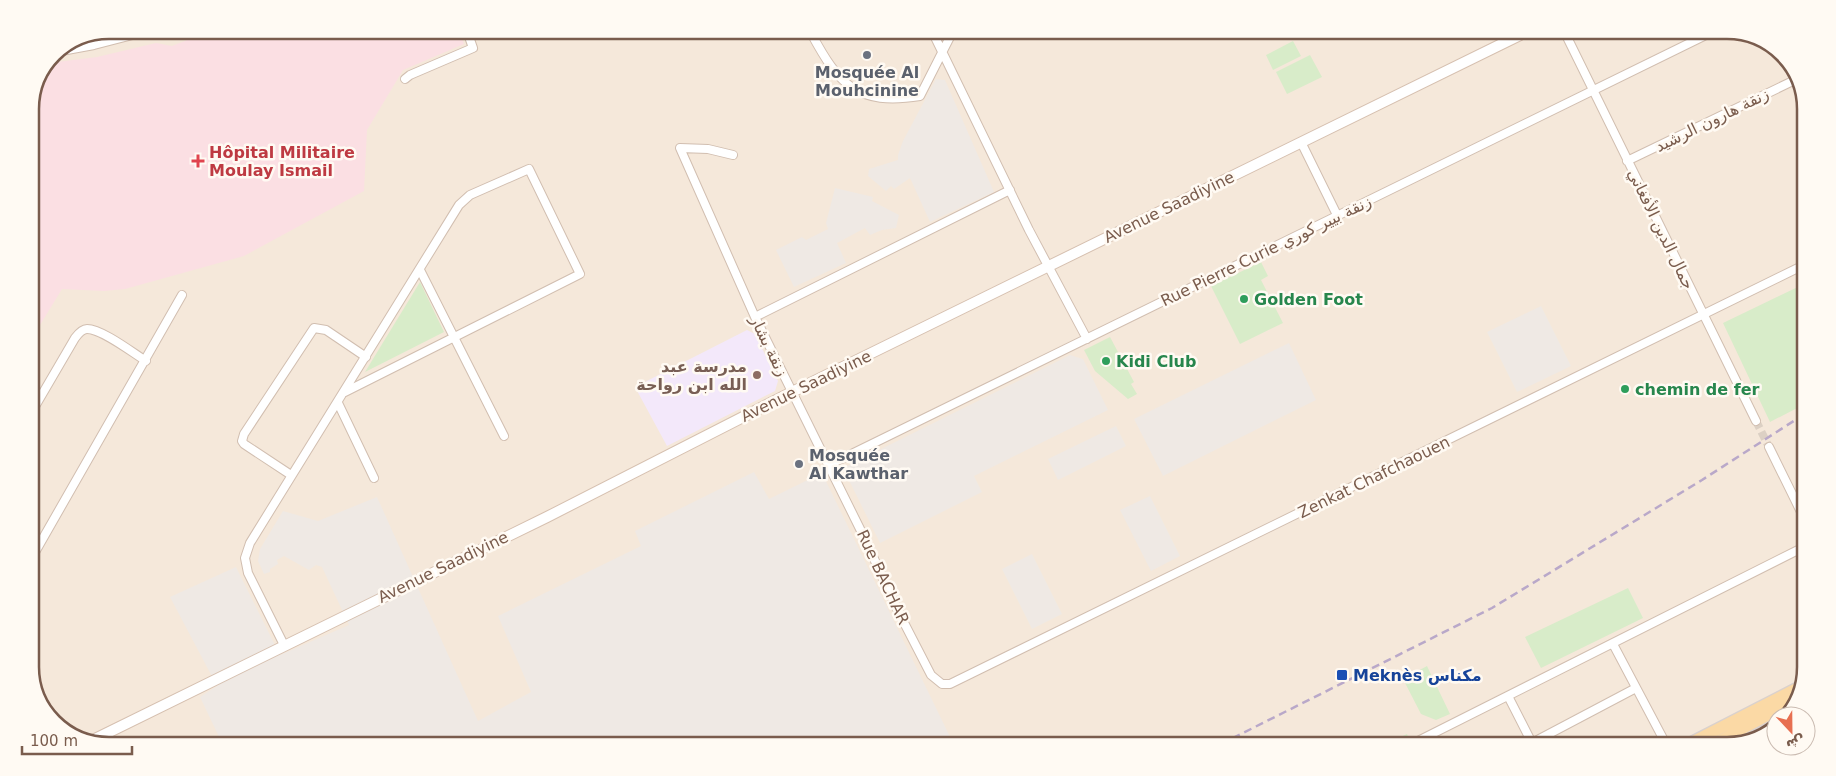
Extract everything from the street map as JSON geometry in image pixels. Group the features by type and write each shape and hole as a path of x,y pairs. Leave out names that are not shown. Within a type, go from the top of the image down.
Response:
{"main road":[{"name":"Avenue Saadiyine","path":"100,736 792,392 1512,39"},
{"path":"1702,737 1793,689"},
{"path":"1727,737 1786,706"}],"street":[{"path":"405,79 410,75 473,48 470,39"},
{"path":"815,39 828,63 840,78 853,90 877,98 920,96 949,39"},
{"path":"935,39 1048,267 1087,339"},
{"name":"جمال الدين الأفغاني","path":"1568,39 1756,421"},
{"name":"Rue Pierre Curie زنقة بيير كوري","path":"829,465 1698,39"},
{"name":"زنقة هارون الرشيد","path":"1627,161 1792,81"},
{"path":"1301,142 1337,215"},
{"name":"زنقة بشار","path":"733,155 708,150 680,148 755,317 829,465"},
{"path":"284,645 248,573 244,558 250,543 291,475 345,392 459,204 470,195 529,169 580,274 345,392"},
{"path":"755,317 1010,190"},
{"name":"Zenkat Chafchaouen","path":"942,684 950,684 1186,570 1797,268"},
{"path":"420,270 452,337 504,436"},
{"path":"39,546 182,296"},
{"path":"291,475 244,444 242,441 244,434 314,328 326,330 366,357"},
{"path":"39,400 75,338 83,330 89,329 100,334 146,361"},
{"path":"338,403 374,478"},
{"path":"1769,447 1797,504"},
{"name":"Rue BACHAR","path":"829,465 927,667 936,680 942,684"},
{"path":"1432,737 1508,696 1797,551"},
{"path":"1613,644 1661,737"},
{"path":"1543,737 1636,688"},
{"path":"1508,696 1527,737"}],"shaded area":[{"path":"109,39 1727,39 1741,40 1754,44 1770,53 1783,66 1792,82 1797,104 1797,667 1796,681 1786,706 1766,706 1766,725 1758,730 1750,734 1727,737 109,737 95,736 82,732 66,723 53,710 44,694 39,672 39,104 44,82 59,59 70,51 82,44 95,40"},
{"name":"Hôpital Militaire Moulay Ismail","path":"190,39 462,39 464,44 403,70 367,130 364,191 244,256 125,289 104,291 62,289 39,325 39,104 44,82 57,62 97,57 156,43 172,46"},
{"path":"936,79 945,80 994,192 930,222 910,178 894,189 891,186 886,191 868,176 869,169 898,160 903,141"},
{"path":"835,188 873,197 872,201 899,215 896,228 882,230 870,235 865,228 837,243 846,263 794,287 776,250 802,237 806,240 828,229 826,223"},
{"path":"1541,306 1571,366 1517,392 1487,332"},
{"path":"747,330 755,334 778,381 775,391 667,446 635,387"},
{"path":"1289,343 1316,400 1163,476 1134,419"},
{"path":"1070,355 1083,359 1108,410 974,476 982,492 880,543 843,468"},
{"path":"1116,426 1126,446 1058,480 1048,459"},
{"path":"754,472 769,499 822,473 950,737 219,737 200,697 217,686 170,597 236,567 280,655 349,625 322,567 316,565 309,570 284,556 277,560 278,564 270,569 270,572 264,574 258,561 260,549 283,511 318,521 377,497 478,721 531,692 498,616 641,546 635,531"},
{"path":"1150,496 1180,556 1151,571 1120,510"},
{"path":"1032,554 1062,614 1032,629 1002,569"}],"green space":[{"path":"1293,41 1301,56 1273,70 1266,55"},
{"path":"1310,55 1322,77 1287,94 1276,72"},
{"name":"Golden Foot","path":"1261,262 1268,276 1261,280 1283,323 1240,344 1211,286"},
{"path":"420,282 444,332 365,372"},
{"path":"1797,287 1797,408 1770,422 1723,323"},
{"name":"Kidi Club","path":"1110,337 1134,382 1131,384 1137,394 1128,399 1095,371 1084,350"},
{"path":"1628,588 1643,618 1541,668 1525,637"},
{"path":"1427,666 1450,714 1436,720 1421,714 1403,679"}],"tunnel":[{"path":"1756,421 1769,447"}],"railway":[{"path":"1235,737 1492,608 1702,480 1797,419"}],"place":[{"name":"Mosquée Al Mouhcinine","path":"867,55"},
{"name":"Hôpital Militaire Moulay Ismail","path":"198,161"},
{"name":"Golden Foot","path":"1244,299"},
{"name":"Kidi Club","path":"1106,361"},
{"name":"مدرسة عبد الله ابن رواحة","path":"757,375"},
{"name":"chemin de fer","path":"1625,389"},
{"name":"Mosquée Al Kawthar","path":"799,464"},
{"name":"Meknès مكناس","path":"1342,675"}]}
